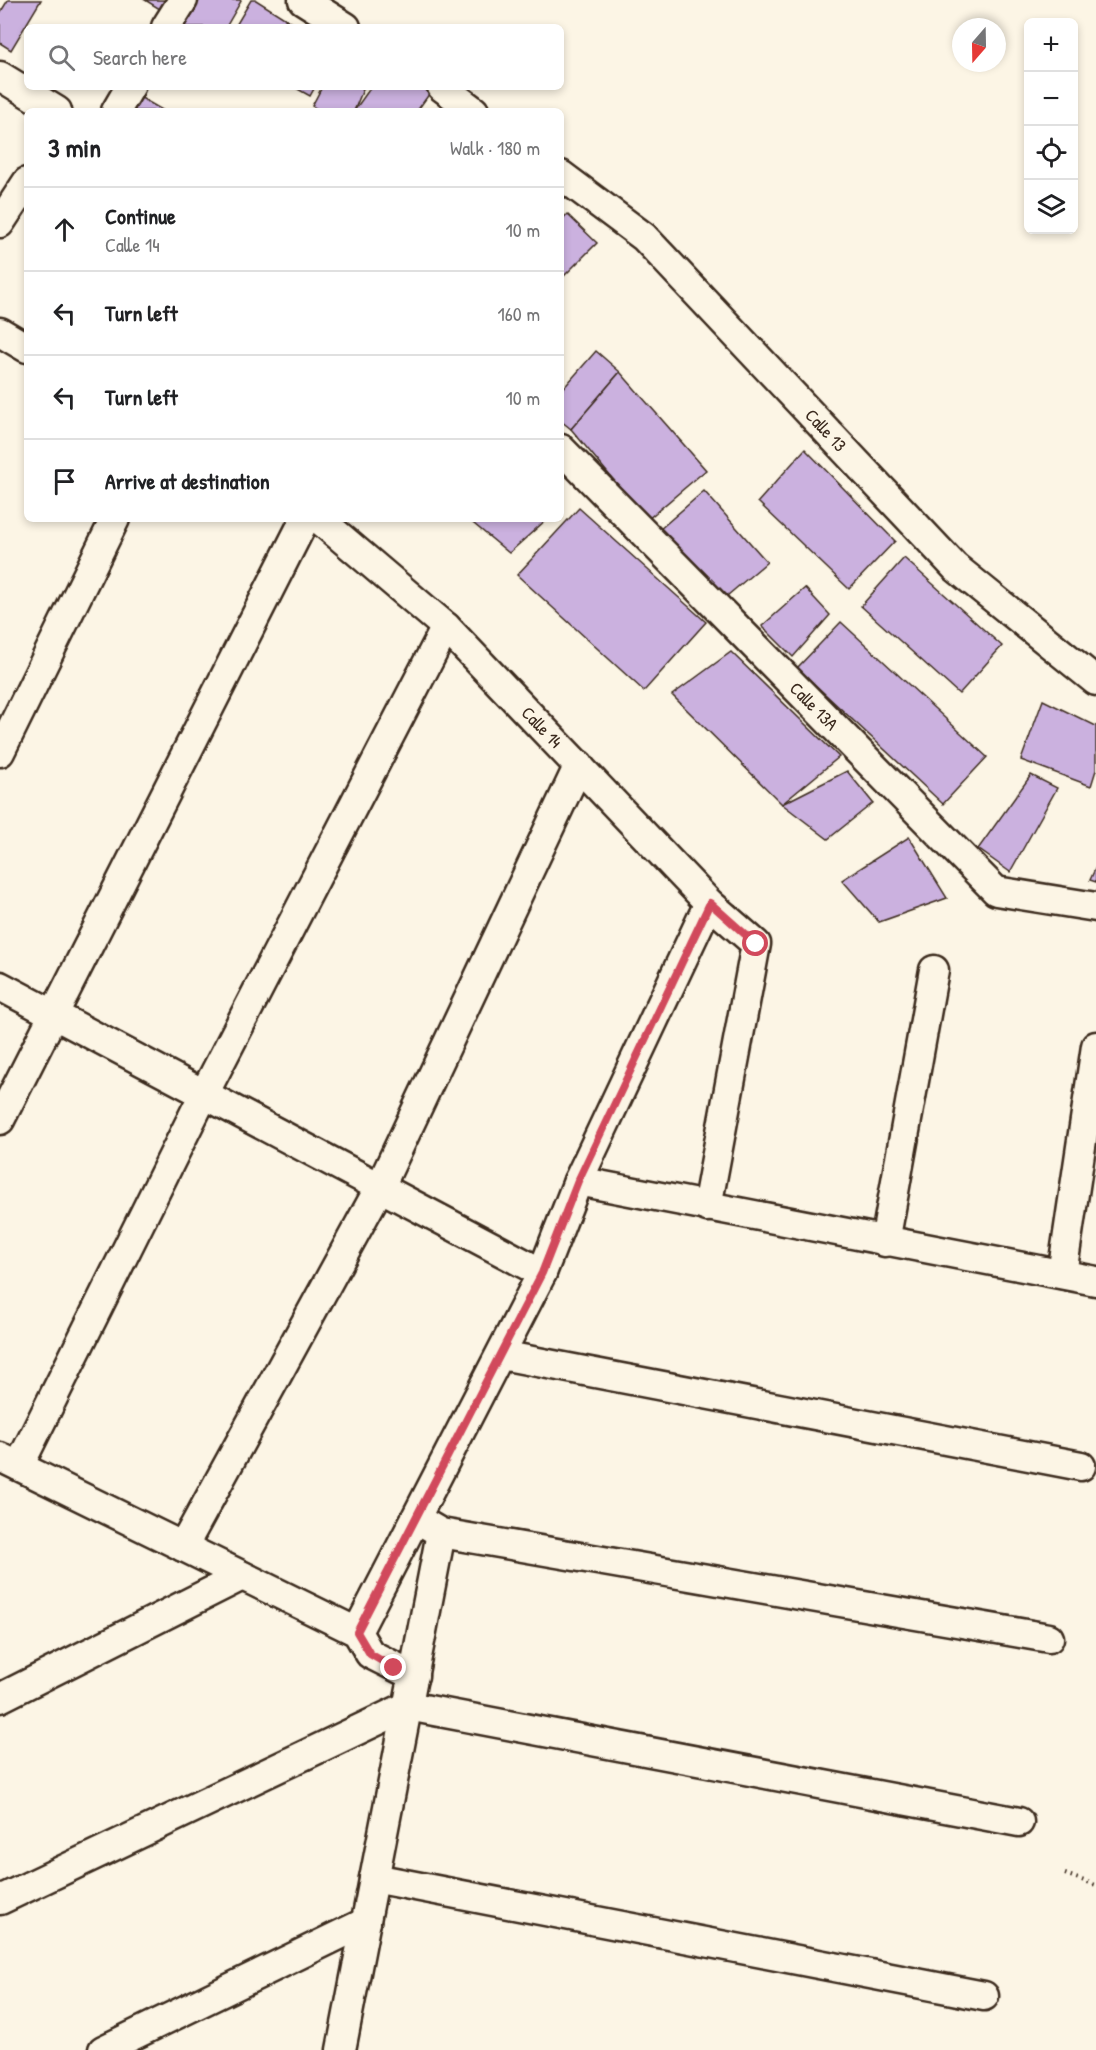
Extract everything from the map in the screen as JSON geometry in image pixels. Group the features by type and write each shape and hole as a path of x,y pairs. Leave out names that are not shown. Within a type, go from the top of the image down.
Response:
{"street":[{"path":"168,24 183,0"},
{"path":"303,0 341,24"},
{"path":"0,76 52,108"},
{"path":"118,108 128,90"},
{"path":"446,90 470,108"},
{"name":"Calle 13","path":"564,177 644,237 955,567 1096,681"},
{"path":"0,223 24,187"},
{"path":"0,332 24,346"},
{"name":"Calle 13A","path":"564,452 996,891 1096,907"},
{"path":"0,752 115,522"},
{"path":"0,1120 303,522"},
{"name":"Calle 14","path":"323,522 446,627 710,903 756,944 707,1207"},
{"path":"414,1676 370,1654 357,1632 9,1461 204,1094 446,627"},
{"path":"183,1547 380,1187 579,765"},
{"path":"357,1632 542,1273 578,1181 710,903"},
{"path":"885,1242 934,970"},
{"path":"0,986 542,1273"},
{"path":"1062,1274 1096,1047"},
{"path":"578,1181 1096,1281"},
{"path":"501,1354 1081,1466"},
{"path":"417,1519 441,1533 1049,1638"},
{"path":"341,2050 441,1533"},
{"path":"0,1698 242,1576"},
{"path":"0,1900 408,1706 1019,1822"},
{"path":"374,1878 984,1996"},
{"path":"103,2050 366,1922"}],"path":[{"path":"1065,1874 1096,1885"}],"building":[{"path":"8,0 41,0 27,24 24,24 24,28 11,50 0,43 0,13"},
{"path":"145,0 169,0 163,11"},
{"path":"190,0 241,1 228,24 178,24"},
{"path":"251,0 256,0 286,19 283,24 237,24"},
{"path":"286,19 294,24 283,24"},
{"path":"299,90 313,90 310,96"},
{"path":"320,90 363,90 355,108 315,108 312,106"},
{"path":"369,90 426,90 430,93 419,108 356,108"},
{"path":"138,96 159,108 132,108"},
{"path":"567,214 597,243 564,276 564,218"},
{"path":"596,351 620,372 571,429 564,423 564,388"},
{"path":"620,372 706,470 647,520 571,429"},
{"path":"805,449 895,541 849,589 758,502"},
{"path":"704,491 767,562 721,601 659,530"},
{"path":"579,508 706,622 644,691 517,575"},
{"path":"472,522 544,522 509,553"},
{"path":"904,558 1002,646 959,694 861,606"},
{"path":"805,588 830,615 793,657 762,626"},
{"path":"841,622 987,757 943,804 797,668"},
{"path":"731,652 839,757 782,804 672,695"},
{"path":"1043,700 1096,726 1096,770 1091,786 1021,760"},
{"path":"847,771 873,803 828,839 782,804"},
{"path":"1031,775 1057,788 1010,872 978,849"},
{"path":"909,837 947,898 879,922 842,880"},
{"path":"1096,867 1096,882 1090,880"}],"route":[{"path":"394,1668 370,1654 357,1632 542,1273 578,1181 710,903 756,944"}]}
